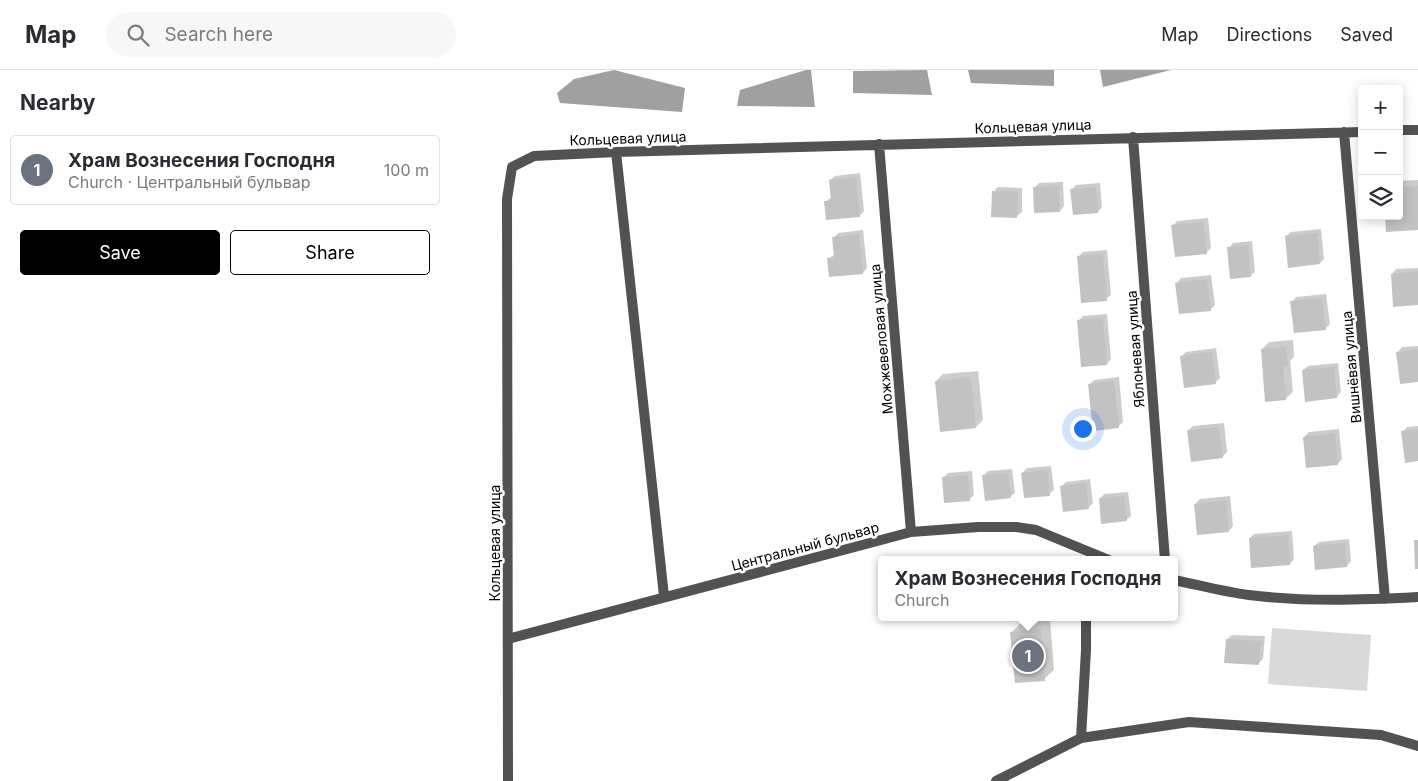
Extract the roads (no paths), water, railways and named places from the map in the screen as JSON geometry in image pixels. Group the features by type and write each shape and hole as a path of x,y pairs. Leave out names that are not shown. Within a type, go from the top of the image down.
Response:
{"street":[{"path":"1403,130 1418,130"},
{"name":"Вишнёвая улица","path":"1344,132 1385,599"},
{"name":"Кольцевая улица","path":"508,781 507,199 512,167 534,156 616,152 1358,132"},
{"name":"Яблоневая улица","path":"1133,137 1165,556"},
{"name":"Можжевеловая улица","path":"879,144 911,532"},
{"path":"616,152 664,596"},
{"name":"Центральный бульвар","path":"508,638 911,532 1016,526 1036,530 1090,556"},
{"path":"1178,581 1248,595 1300,599 1418,597"},
{"path":"1081,738 1086,621"},
{"path":"996,781 1081,738 1190,722 1381,735 1418,746"}],"place":[{"name":"Храм Вознесения Господня","path":"1028,656"}]}
